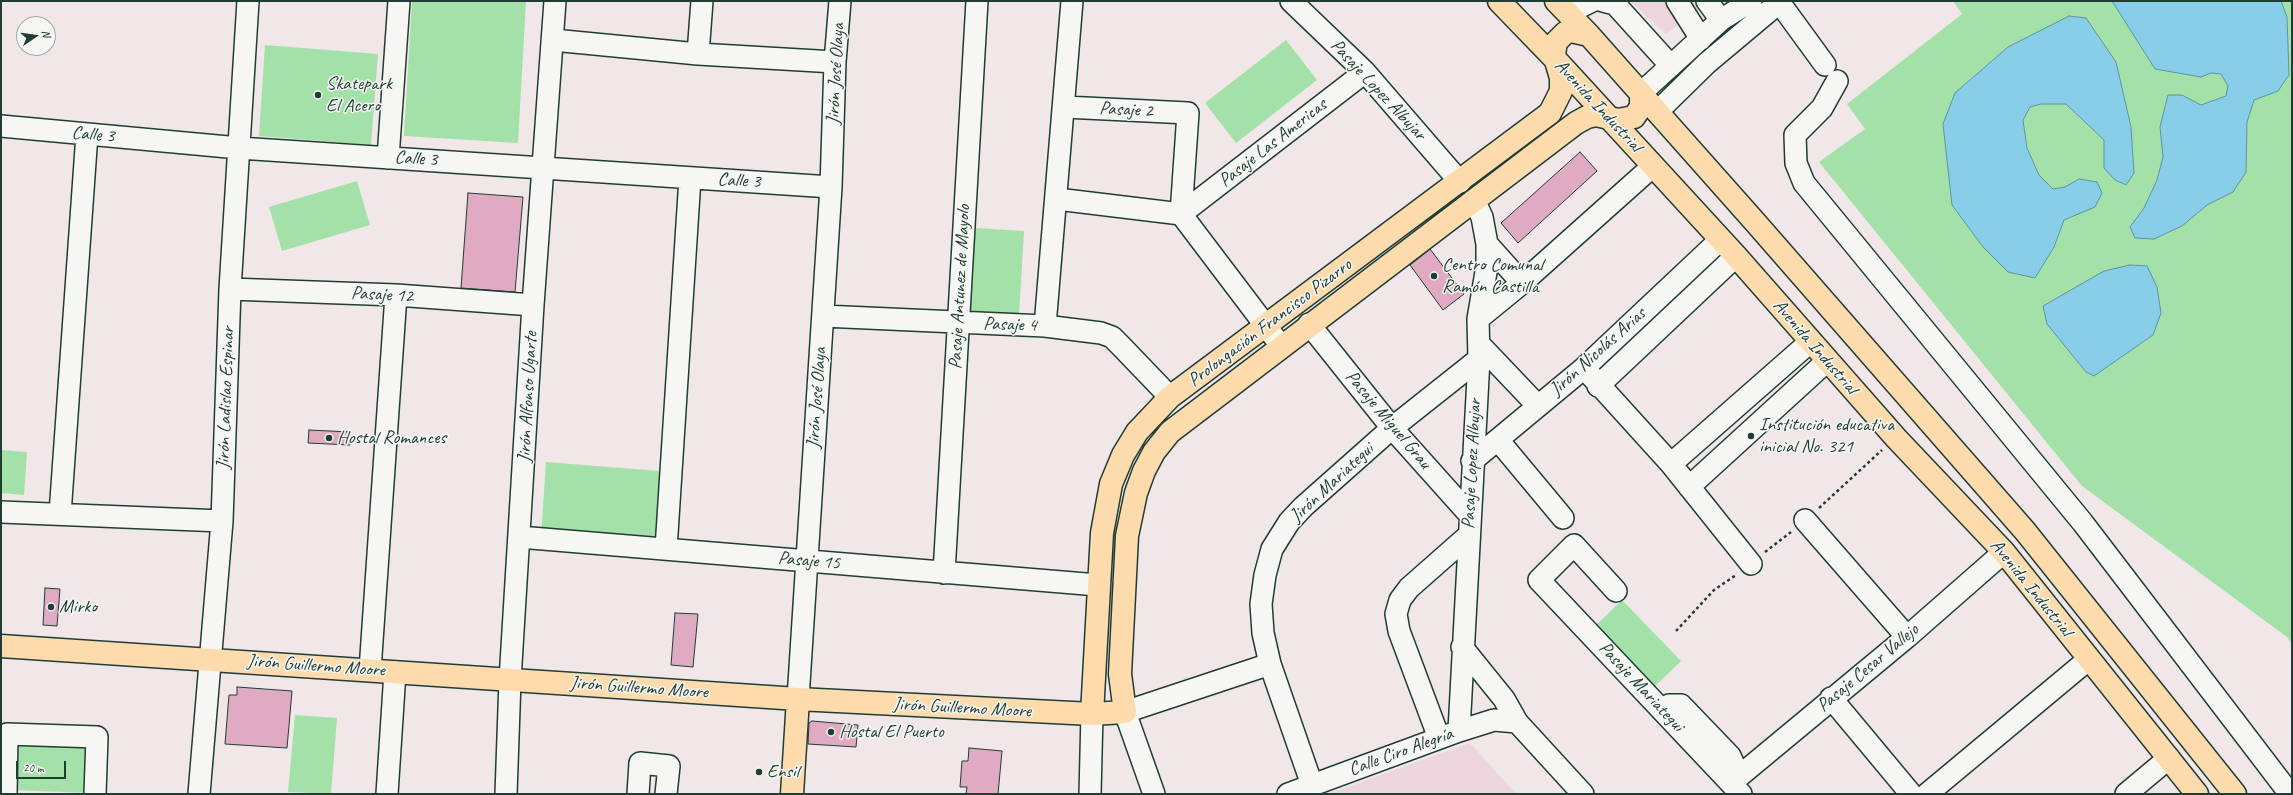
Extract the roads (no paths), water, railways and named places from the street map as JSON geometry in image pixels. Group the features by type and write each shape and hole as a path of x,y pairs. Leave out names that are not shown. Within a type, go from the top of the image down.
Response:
{"main road":[{"name":"Avenida Industrial","path":"1499,1 1556,60 1736,256 1810,342 1896,438 2004,552 2197,794"},
{"name":"Avenida Industrial","path":"1562,7 1642,93 2025,531 2235,794"},
{"name":"Prolongación Francisco Pizarro","path":"1092,714 1102,533 1111,484 1123,455 1137,432 1170,397 1460,182 1550,113 1560,91 1562,78 1554,48 1556,42 1565,33 1577,31 1589,36"},
{"name":"Prolongación Francisco Pizarro","path":"1125,712 1120,674 1127,536 1136,493 1144,471 1154,452 1170,432 1309,324 1576,123 1587,117 1608,117 1618,120 1634,117 1642,107 1642,93"},
{"name":"Jirón Guillermo Moore","path":"1,646 798,699 1092,714 1125,712"},
{"name":"Jirón José Olaya","path":"792,794 798,699"}],"street":[{"name":"Jirón Ladislao Espinar","path":"199,794 222,521 230,289 248,1"},
{"path":"388,158 399,1"},
{"name":"Jirón Alfonso Ugarte","path":"506,794 510,680 533,305 556,1"},
{"path":"698,54 702,1"},
{"name":"Jirón José Olaya","path":"798,699 831,187 835,62 840,1"},
{"name":"Pasaje Antunez de Mayolo","path":"944,572 957,323 977,1"},
{"path":"1045,326 1065,107 1072,1"},
{"name":"Pasaje Lopez Albujar","path":"1291,1 1365,72 1460,182"},
{"path":"1562,7 1592,1"},
{"path":"1603,1 1615,4 1671,66"},
{"path":"1677,1 1701,39"},
{"path":"1707,1 1721,20"},
{"path":"1642,93 1721,20 1751,1"},
{"path":"1658,112 1707,63 1780,2 1831,73 1822,108 1795,135 1796,163 1804,183 2083,523 2290,794"},
{"path":"553,40 698,54 835,62"},
{"name":"Pasaje Las Americas","path":"1181,214 1365,72"},
{"name":"Pasaje 2","path":"1065,107 1188,113 1181,214"},
{"name":"Calle 3","path":"1,126 239,148 831,187"},
{"path":"60,514 87,134"},
{"path":"1478,319 1522,283 1653,166"},
{"path":"666,549 690,178"},
{"path":"1057,199 1181,214 1281,346"},
{"name":"Pasaje Lopez Albujar","path":"1459,731 1469,514 1479,352 1478,319 1487,266 1487,244 1482,217 1474,200"},
{"name":"Jirón Nicolás Arias","path":"1472,462 1584,368 1720,240"},
{"path":"1487,244 1522,283"},
{"name":"Jirón Nicolás Arias","path":"1598,386 1736,256"},
{"name":"Pasaje 12","path":"230,289 396,295 533,305"},
{"path":"370,670 396,295"},
{"name":"Pasaje 4","path":"823,316 1045,326 1101,333 1112,338 1170,397"},
{"name":"Pasaje Miguel Grau","path":"1309,324 1392,428 1469,514"},
{"path":"1671,464 1810,342"},
{"path":"1479,352 1538,406"},
{"name":"Jirón Mariategui","path":"1312,785 1270,664 1263,633 1261,604 1265,575 1272,549 1289,522 1303,507 1479,352"},
{"path":"1689,486 1827,361"},
{"path":"1584,368 1598,386 1671,464 1751,564"},
{"path":"1498,440 1563,518"},
{"path":"1,512 222,521"},
{"path":"1805,520 1907,637"},
{"path":"1438,738 1399,631 1396,614 1400,600 1409,588 1468,536"},
{"name":"Pasaje 15","path":"519,537 1098,585"},
{"name":"Pasaje Mariategui","path":"1616,591 1574,545 1539,580 1662,710 1737,784"},
{"name":"Pasaje Cesar Vallejo","path":"1737,784 1831,698 1907,637 2004,552"},
{"path":"1462,647 1504,699 1517,722 1583,794"},
{"path":"1927,794 2089,659"},
{"name":"Jirón Guillermo Moore","path":"1125,712 1270,664"},
{"path":"387,794 395,672"},
{"path":"1831,698 1911,794"},
{"path":"1125,712 1154,794"},
{"path":"1090,794 1092,714"},
{"name":"Calle Ciro Alegría","path":"1288,794 1459,731 1494,720 1517,722"},
{"path":"6,794 7,734 97,737 95,794"},
{"path":"2126,794 2169,758"},
{"path":"638,794 640,763 669,766 666,794"}],"water":[{"path":"2112,1 2281,1 2287,17 2289,75 2278,91 2254,100 2247,122 2246,172 2233,192 2207,205 2182,226 2154,239 2135,238 2130,227 2144,208 2157,180 2163,157 2160,127 2168,95 2182,95 2201,105 2226,96 2228,86 2221,74 2211,73 2201,77 2155,69"},
{"path":"2069,16 2086,18 2116,62 2131,127 2134,173 2126,185 2115,180 2104,168 2104,140 2066,104 2041,104 2030,107 2023,120 2027,148 2039,175 2053,189 2065,187 2079,179 2097,182 2102,193 2095,207 2064,220 2054,247 2035,278 2008,272 1983,247 1952,205 1943,124 1955,93 2008,47"},
{"path":"2130,265 2147,266 2157,287 2161,313 2153,335 2094,376 2086,372 2047,324 2043,306 2104,271"}],"place":[{"name":"Skatepark El Acero","path":"318,95"},
{"name":"Centro Comunal Ramón Castilla","path":"1434,276"},
{"name":"Institución educativa inicial No. 321","path":"1751,436"},
{"name":"Hostal Romances","path":"329,438"},
{"name":"Mirko","path":"51,607"},
{"name":"Hostal El Puerto","path":"831,732"},
{"name":"Ensil","path":"759,772"}]}
